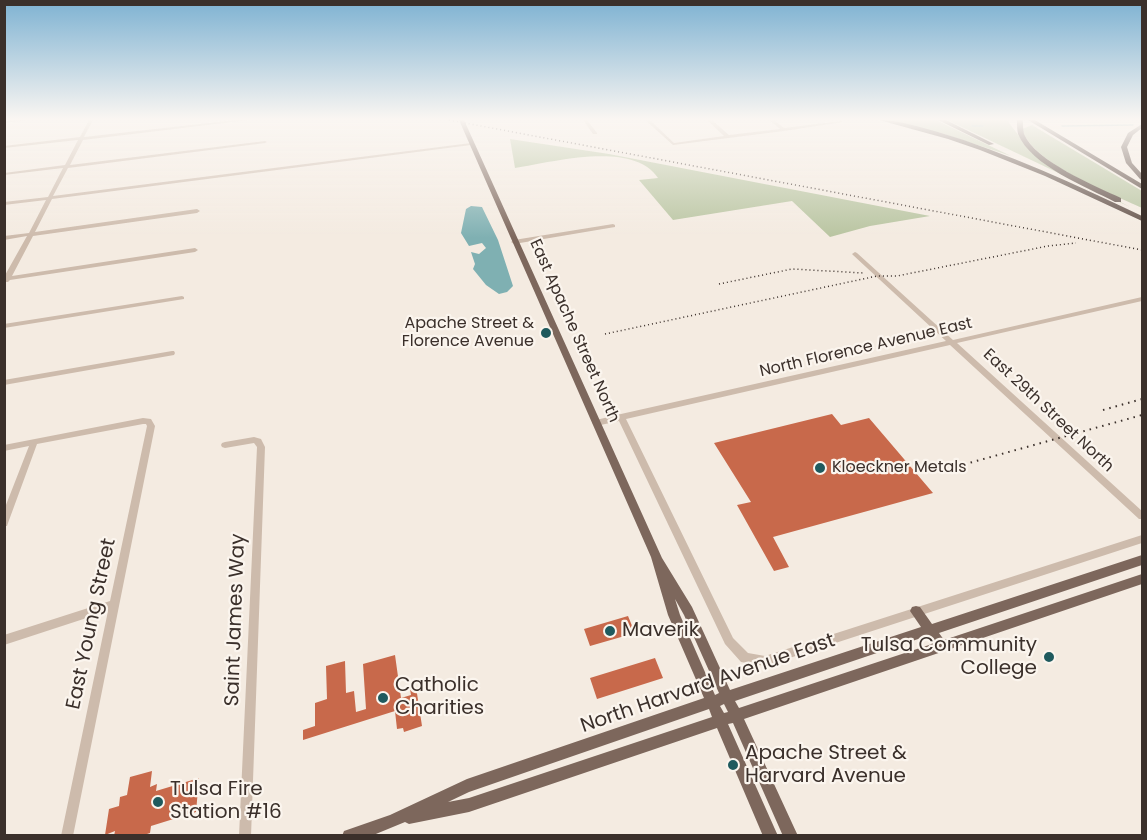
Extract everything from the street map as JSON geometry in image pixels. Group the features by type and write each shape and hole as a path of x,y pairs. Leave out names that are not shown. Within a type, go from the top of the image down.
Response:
{"highway":[{"path":"1011,159 1143,218"},
{"path":"1022,159 1143,218"},
{"path":"1044,159 1143,212"},
{"path":"1097,159 1143,187"},
{"path":"1128,159 1143,178"}],"main road":[{"name":"East Apache Street North","path":"478,159 656,557 674,615 771,836"},
{"name":"East Apache Street North","path":"656,557 683,600 791,836"},
{"name":"North Harvard Avenue East","path":"349,836 392,821 467,786 711,702 1143,560"},
{"name":"North Harvard Avenue East","path":"392,821 469,805 1143,579"},
{"path":"916,611 942,647"}],"street":[{"path":"5,281 70,159"},
{"path":"4,174 122,159"},
{"path":"4,204 352,159"},
{"path":"4,238 196,212"},
{"path":"514,242 613,226"},
{"path":"5,281 195,250"},
{"name":"East 29th Street North","path":"855,254 1143,516"},
{"path":"4,326 182,298"},
{"name":"North Florence Avenue East","path":"596,423 1143,299"},
{"path":"4,383 172,353"},
{"name":"East Apache Street North","path":"621,417 729,641 745,658"},
{"name":"East Young Street","path":"34,443 148,422 152,426 67,836"},
{"name":"Saint James Way","path":"225,445 254,440 258,441 261,447 245,836"},
{"path":"4,448 34,443"},
{"path":"4,523 34,443"},
{"name":"North Harvard Avenue East","path":"745,658 765,661 1143,539"},
{"path":"4,640 115,604"}],"green space":[{"path":"513,159 569,159 515,168"},
{"path":"625,159 636,159 930,216 870,226 830,237 792,201 673,220 639,180 658,178 646,166"},
{"path":"1029,159 1042,159 1130,207"},
{"path":"1048,159 1089,159 1142,191 1142,208 1093,186"}],"water":[{"path":"471,206 482,207 498,240 513,286 507,292 499,294 486,285 473,269 475,264 471,252 479,254 486,248 482,243 469,246 461,233 466,209"}],"building":[{"name":"Kloeckner Metals","path":"832,414 841,425 869,418 933,493 773,537 789,567 774,571 737,505 751,502 714,443"},
{"name":"Maverik","path":"628,616 635,633 590,646 584,629"},
{"name":"Catholic Charities","path":"395,655 401,698 411,695 410,689 416,687 422,726 404,732 403,728 397,729 395,711 303,740 303,730 315,726 315,703 327,699 326,666 345,661 346,693 354,691 356,712 366,709 363,664"},
{"name":"Maverik","path":"655,658 663,678 597,699 590,678"},
{"name":"Tulsa Fire Station #16","path":"152,771 150,787 157,784 156,791 199,778 196,812 151,826 150,833 141,836 114,836 115,831 105,835 109,809 119,806 120,797 127,795 130,777"}],"railway":[{"path":"658,159 1142,250"},
{"path":"605,334 877,276 897,276 1048,246 1076,243"},
{"path":"719,284 792,269 864,273"},
{"path":"1103,410 1142,399"},
{"path":"933,473 1142,415"}],"place":[{"name":"Apache Street & Florence Avenue","path":"546,333"},
{"name":"Kloeckner Metals","path":"820,468"},
{"name":"Maverik","path":"610,631"},
{"name":"Tulsa Community College","path":"1049,657"},
{"name":"Catholic Charities","path":"383,698"},
{"name":"Apache Street & Harvard Avenue","path":"733,765"},
{"name":"Tulsa Fire Station #16","path":"158,802"}]}
